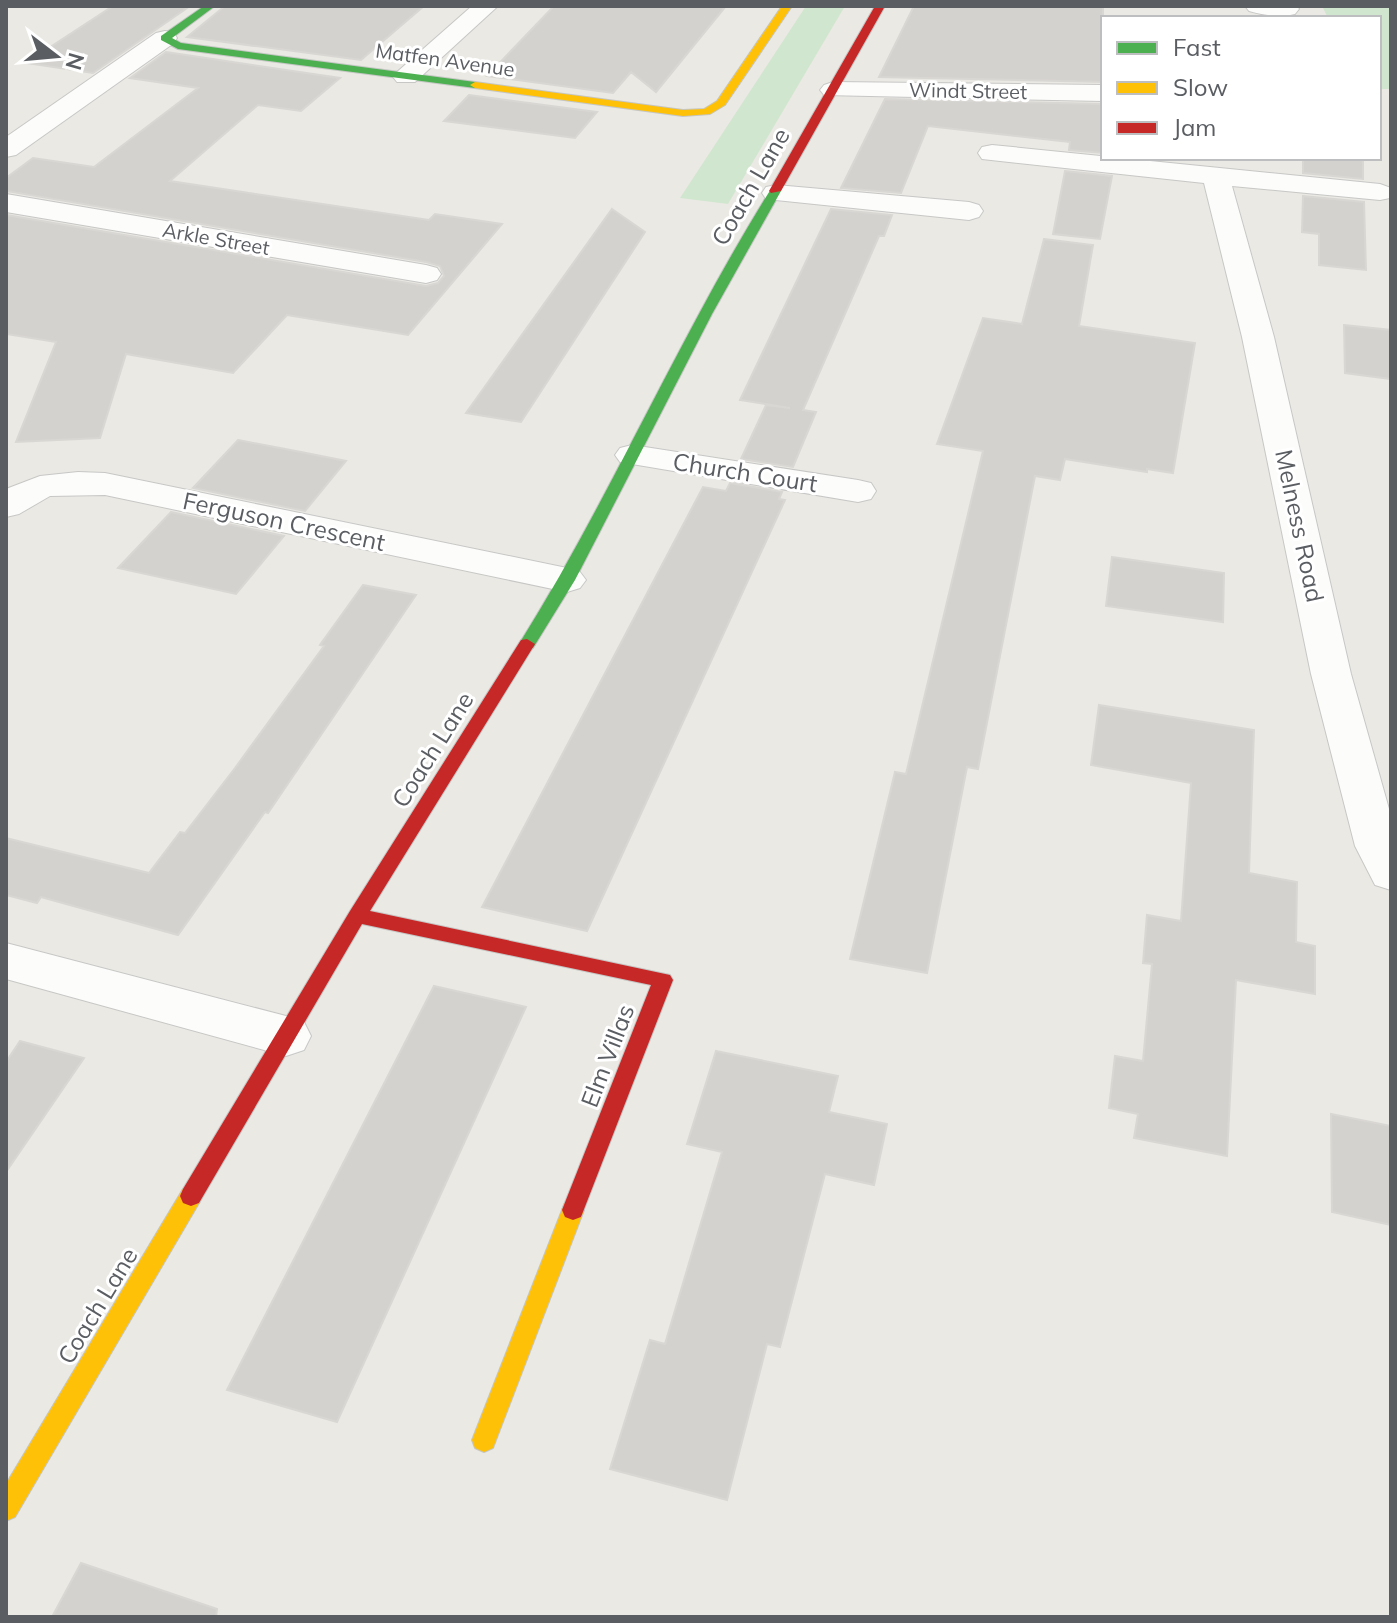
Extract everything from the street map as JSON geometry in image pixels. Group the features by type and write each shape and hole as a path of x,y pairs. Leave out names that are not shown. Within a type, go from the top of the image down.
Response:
{"street":[{"path":"6,149 171,42 210,6"},
{"path":"406,77 486,6"},
{"name":"Matfen Avenue","path":"171,42 406,77 683,113 706,112 721,103 787,6"},
{"name":"Coach Lane","path":"6,1508 357,916 567,580 706,314 880,6"},
{"path":"1257,6 1287,9"},
{"name":"Windt Street","path":"833,90 1101,93"},
{"path":"992,153 1380,192"},
{"name":"Melness Road","path":"1216,176 1258,337 1331,674 1377,846 1391,873"},
{"path":"776,193 969,211"},
{"name":"Arkle Street","path":"6,203 426,274"},
{"name":"Church Court","path":"632,455 858,491"},
{"name":"Ferguson Crescent","path":"6,506 31,490 55,483 105,484 567,580"},
{"name":"Elm Villas","path":"357,916 663,980 484,1440"},
{"path":"6,961 286,1036"}],"green space":[{"path":"806,6 845,6 728,204 680,198"},
{"path":"1322,6 1391,6 1391,89 1381,89 1381,16 1327,16"}],"building":[{"path":"113,6 190,6 93,73 26,63"},
{"path":"225,6 424,6 361,60 187,37"},
{"path":"554,6 726,6 656,92 631,72 613,93 487,76"},
{"path":"914,6 1103,6 1101,82 879,77"},
{"path":"166,52 340,78 301,111 258,105 170,181 429,220 435,214 502,224 408,335 287,315 233,373 126,354 100,438 16,442 56,342 6,334 6,215 426,286 438,283 444,276 440,266 426,262 6,191 6,178 33,158 94,167 198,88 130,78"},
{"path":"469,95 597,112 575,138 444,121"},
{"path":"885,99 1101,104 1101,153 1069,150 1070,142 928,126 901,193 841,188"},
{"path":"1303,160 1363,160 1363,179 1303,173"},
{"path":"1065,171 1112,176 1100,239 1053,234"},
{"path":"1303,196 1364,202 1366,270 1319,265 1319,234 1302,232"},
{"path":"612,209 645,232 521,422 466,413"},
{"path":"831,209 892,215 884,236 879,236 803,410 816,412 793,467 741,459 766,405 790,408 740,400"},
{"path":"1044,239 1093,245 1079,326 1195,343 1173,473 1065,459 1060,480 1035,476 978,769 967,767 927,973 850,959 895,772 906,774 983,451 937,444 983,318 1022,324"},
{"path":"1344,325 1391,330 1391,379 1345,373"},
{"path":"238,440 346,461 305,511 193,488"},
{"path":"730,483 782,492 779,499 785,500 587,931 482,907 703,487 726,491"},
{"path":"171,512 284,536 236,594 118,568"},
{"path":"1112,557 1224,573 1223,622 1106,606"},
{"path":"363,585 416,595 268,813 265,812 178,935 41,897 37,903 6,895 6,838 149,873 180,832 185,833 235,768 324,646 320,645"},
{"path":"1099,705 1254,730 1249,873 1297,882 1296,942 1315,946 1315,994 1236,980 1227,1156 1134,1138 1138,1114 1109,1108 1115,1056 1143,1061 1152,964 1143,963 1147,915 1181,921 1191,783 1091,765"},
{"path":"434,986 526,1007 337,1422 227,1390"},
{"path":"20,1041 84,1058 6,1172 6,1062"},
{"path":"716,1051 838,1076 829,1112 887,1124 874,1185 825,1174 780,1347 767,1344 727,1500 610,1469 650,1340 665,1344 722,1152 687,1144"},
{"path":"1331,1114 1391,1126 1391,1225 1332,1212"},
{"path":"81,1563 217,1609 216,1617 52,1617"}],"traffic: fast":[{"path":"210,6 165,38 178,46 475,85"},
{"path":"527,644 567,580 706,314 775,191"}],"traffic: slow":[{"path":"475,85 683,113 706,112 721,103 787,6"},
{"path":"6,1508 191,1196"},
{"path":"484,1440 573,1210"}],"traffic: jam":[{"path":"775,191 880,6"},
{"path":"191,1196 357,916 527,644"},
{"path":"357,916 663,980 573,1210"}]}
